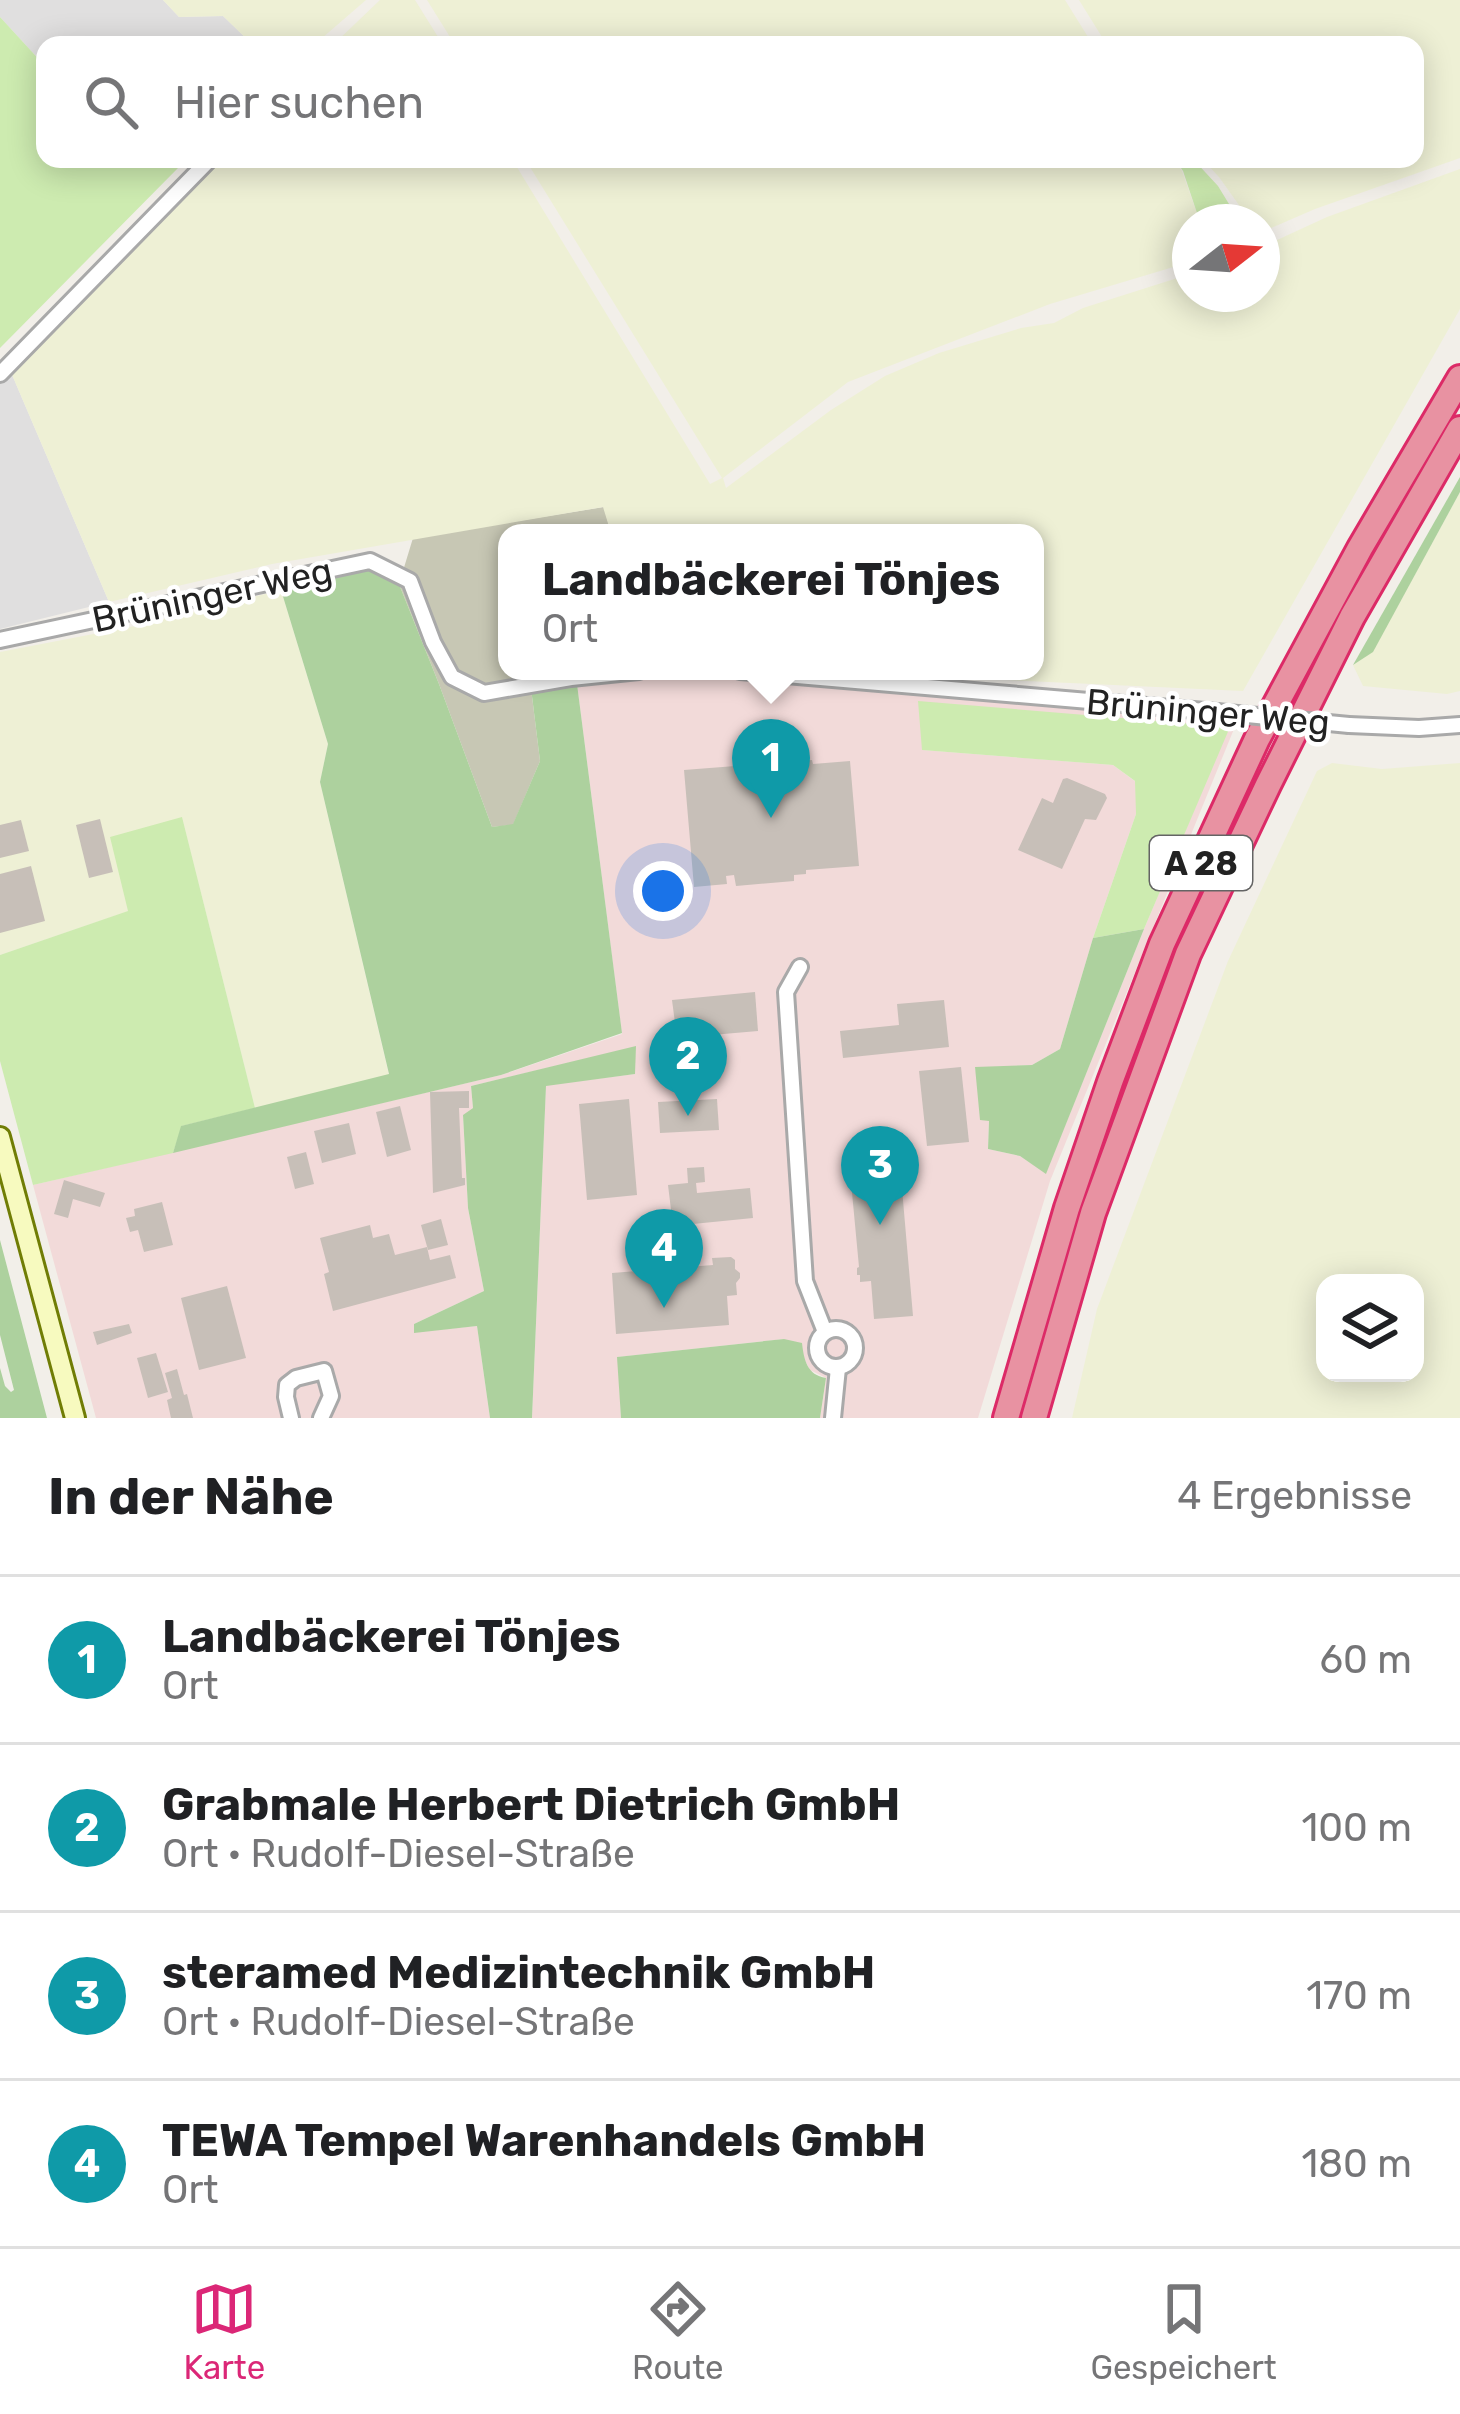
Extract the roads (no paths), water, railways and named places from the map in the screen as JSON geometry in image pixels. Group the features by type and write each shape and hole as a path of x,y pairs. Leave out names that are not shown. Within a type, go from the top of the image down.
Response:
{"highway":[{"name":"A 28","path":"1006,1418 1067,1208 1162,944 1267,720 1460,378"},
{"name":"A 28","path":"1034,1418 1093,1213 1187,954 1352,617 1460,429"}],"main road":[{"path":"0,1137 75,1418"}],"street":[{"path":"0,374 201,168"},
{"name":"Brüninger Weg","path":"0,640 370,561 410,581 452,677 484,693 559,680"},
{"name":"Brüninger Weg","path":"844,680 1349,724 1460,725"},
{"path":"800,967 786,992 802,1246 805,1281 826,1332"},
{"path":"838,1329 854,1339 854,1358 844,1366 826,1364 818,1355 818,1342 826,1332 838,1329"},
{"path":"833,1418 838,1368"},
{"path":"291,1418 287,1385 324,1371 331,1396 321,1418"}],"place":[{"name":"Landbäckerei Tönjes","path":"771,818"},
{"name":"Grabmale Herbert Dietrich GmbH","path":"688,1116"},
{"name":"steramed Medizintechnik GmbH","path":"880,1225"},
{"name":"TEWA Tempel Warenhandels GmbH","path":"664,1308"}]}
